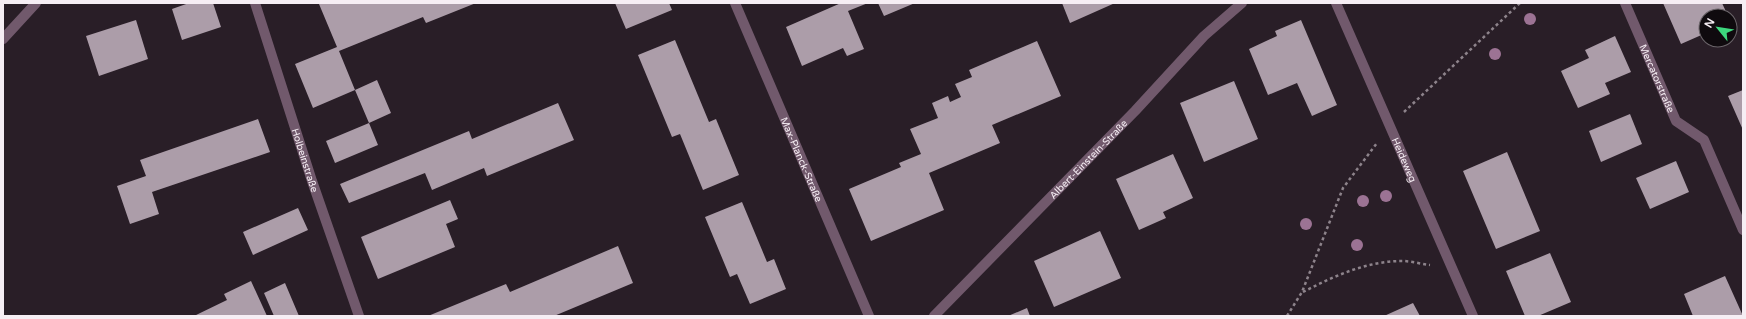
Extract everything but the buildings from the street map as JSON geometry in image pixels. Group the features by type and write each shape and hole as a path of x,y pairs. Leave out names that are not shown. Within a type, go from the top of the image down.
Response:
{"street":[{"path":"3,39 36,3"},
{"name":"Holbeinstraße","path":"255,3 312,181 358,316"},
{"name":"Max-Planck-Straße","path":"735,3 869,316"},
{"name":"Albert-Einstein-Straße","path":"934,316 1135,111 1204,36 1242,3"},
{"name":"Heideweg","path":"1336,3 1473,316"},
{"name":"Mercatorstraße","path":"1625,3 1676,121 1704,140 1743,230"}],"path":[{"path":"1287,316 1302,292 1343,188 1390,125 1520,3"},
{"path":"1302,292 1330,278 1363,266 1403,261 1453,269"}]}
